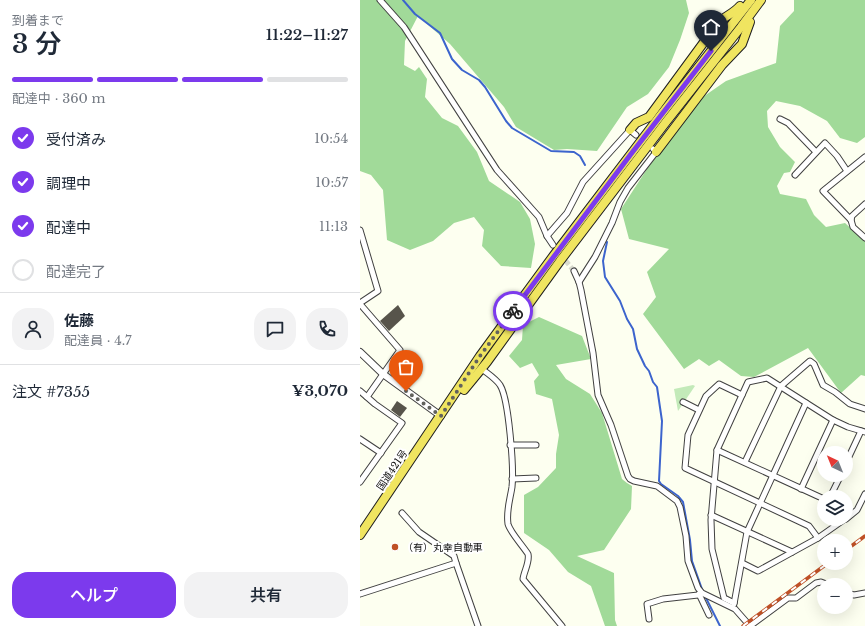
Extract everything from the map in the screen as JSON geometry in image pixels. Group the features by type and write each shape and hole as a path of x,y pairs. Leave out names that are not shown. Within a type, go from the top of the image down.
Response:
{"highway":[{"path":"633,132 636,123 649,117 718,23 723,18 734,13 746,0"},
{"name":"国道421号","path":"360,535 480,356 554,255 703,61 753,4 761,0"},
{"name":"国道421号","path":"441,416 482,369 560,261 632,166 744,29 753,4"},
{"path":"655,151 722,65 742,44 744,29 734,28 712,55 703,61"}],"street":[{"path":"380,0 404,27 497,170 540,218 547,236 553,245"},
{"path":"780,119 788,123 816,152"},
{"path":"547,236 567,213 583,182 633,132"},
{"path":"795,175 825,143 847,171"},
{"path":"579,282 588,270 628,188 655,151"},
{"path":"865,157 823,191 851,220 853,227 865,238"},
{"path":"851,220 852,216 865,204"},
{"path":"360,230 378,291 360,303 400,350 366,397"},
{"path":"574,271 579,282 593,353 598,395 611,425 628,476 634,481 658,486 680,504 686,536 688,561 709,615"},
{"path":"360,352 383,374 441,416"},
{"path":"745,462 781,386 808,362 812,361 823,385 850,404 865,409"},
{"path":"482,369 492,376 500,386 507,414 512,464 512,479 507,515 509,526 528,554 529,559 523,579 562,626"},
{"path":"734,603 724,598 721,587 712,549 711,515 717,450 748,382 767,378 833,420 848,428 863,432 853,450"},
{"path":"742,395 719,384 706,396 688,435 685,468 809,526 817,537"},
{"path":"360,391 402,423 360,482"},
{"path":"683,402 699,410"},
{"path":"734,609 747,532 806,403"},
{"path":"801,489 833,420"},
{"path":"360,439 381,453"},
{"path":"510,446 536,444"},
{"path":"717,450 817,496"},
{"path":"512,479 536,478"},
{"path":"853,513 857,510 865,494"},
{"path":"402,513 419,532 454,556 478,626"},
{"path":"711,515 792,552"},
{"path":"823,534 834,526"},
{"path":"742,563 758,571 817,539"},
{"path":"360,594 456,563"},
{"path":"649,619 647,604 663,599 701,593 734,609 750,626 788,598 796,598 817,583"},
{"path":"853,595 865,593"}],"green space":[{"path":"360,0 686,0 689,13 669,67 648,94 627,107 597,151 567,149 554,150 516,127 504,107 450,44 418,16 405,41 404,65 415,71 419,67 427,79 425,97 442,118 458,126 477,152 489,181 520,202 530,219 535,244 531,268 501,266 482,246 484,230 474,217 454,223 433,241 410,250 387,240 383,190 371,175 360,171"},
{"path":"794,0 865,0 865,137 857,143 840,138 827,121 800,106 776,101 767,111 768,127 780,147 795,162 790,172 784,173 777,186 780,194 806,199 814,215 826,227 845,223 865,241 865,376 861,375 841,393 808,348 754,377 741,376 719,360 709,366 699,359 684,369 643,314 656,297 647,272 669,249 629,239 621,209 658,152 697,101 726,81 776,63 780,26 794,11"},
{"path":"539,317 582,336 591,359 556,365 566,379 590,394 602,413 622,479 632,486 631,509 604,550 577,556 614,573 615,620 617,626 605,626 591,586 568,572 549,550 524,533 524,495 538,487 556,468 556,454 559,435 552,399 536,394 534,381 539,375 532,363 520,368 509,356 522,340 523,325"},
{"path":"693,385 695,386 678,411 674,389"}],"building":[{"path":"398,305 405,316 389,331 380,321"},
{"path":"397,401 407,408 400,417 391,410"}],"waterway":[{"path":"403,0 415,14 440,33 452,59 462,70 479,80 512,128 551,151 574,152 580,156 585,165"},
{"path":"607,242 603,261 605,277 620,301 627,319 633,329 637,349 653,382 657,387 662,421 659,481 678,496 683,502 692,561 703,592"},
{"path":"705,596 720,626"}],"tunnel":[{"path":"561,255 574,271"}],"railway":[{"path":"853,545 865,536"},
{"path":"743,626 819,570"}],"way so far":[{"path":"406,391 441,416 480,356 513,311"}],"place":[{"name":"（有）丸幸自動車","path":"395,547"}],"route":[{"path":"513,311 554,255 711,51"}]}
